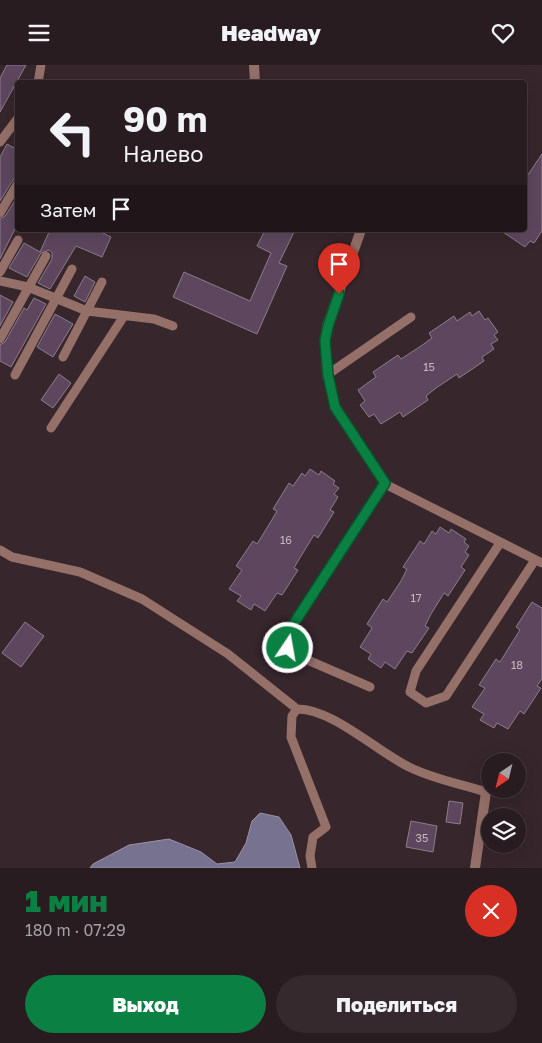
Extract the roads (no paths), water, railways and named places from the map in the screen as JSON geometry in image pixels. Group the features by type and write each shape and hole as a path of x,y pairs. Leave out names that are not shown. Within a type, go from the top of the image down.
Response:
{"street":[{"path":"254,65 255,80"},
{"path":"328,375 325,341 328,326 360,232"},
{"path":"475,868 485,798"}],"lane":[{"path":"38,80 40,65"},
{"path":"0,142 15,122"},
{"path":"0,213 15,188"},
{"path":"0,272 18,240"},
{"path":"0,339 46,255"},
{"path":"15,375 72,269"},
{"path":"0,281 28,287 87,311 154,319 173,325"},
{"path":"63,357 102,283"},
{"path":"51,428 124,316"},
{"path":"411,317 328,375 335,407 385,483 539,562 446,696 426,703 410,692 416,671 500,543"},
{"path":"370,687 296,655 288,648 287,639 291,628 385,483"},
{"path":"0,550 12,557 80,572 142,599 228,654 297,709 307,709 355,732 410,767 481,790"},
{"path":"297,709 292,717 291,737 326,827 312,837 310,856 312,868"}]}
